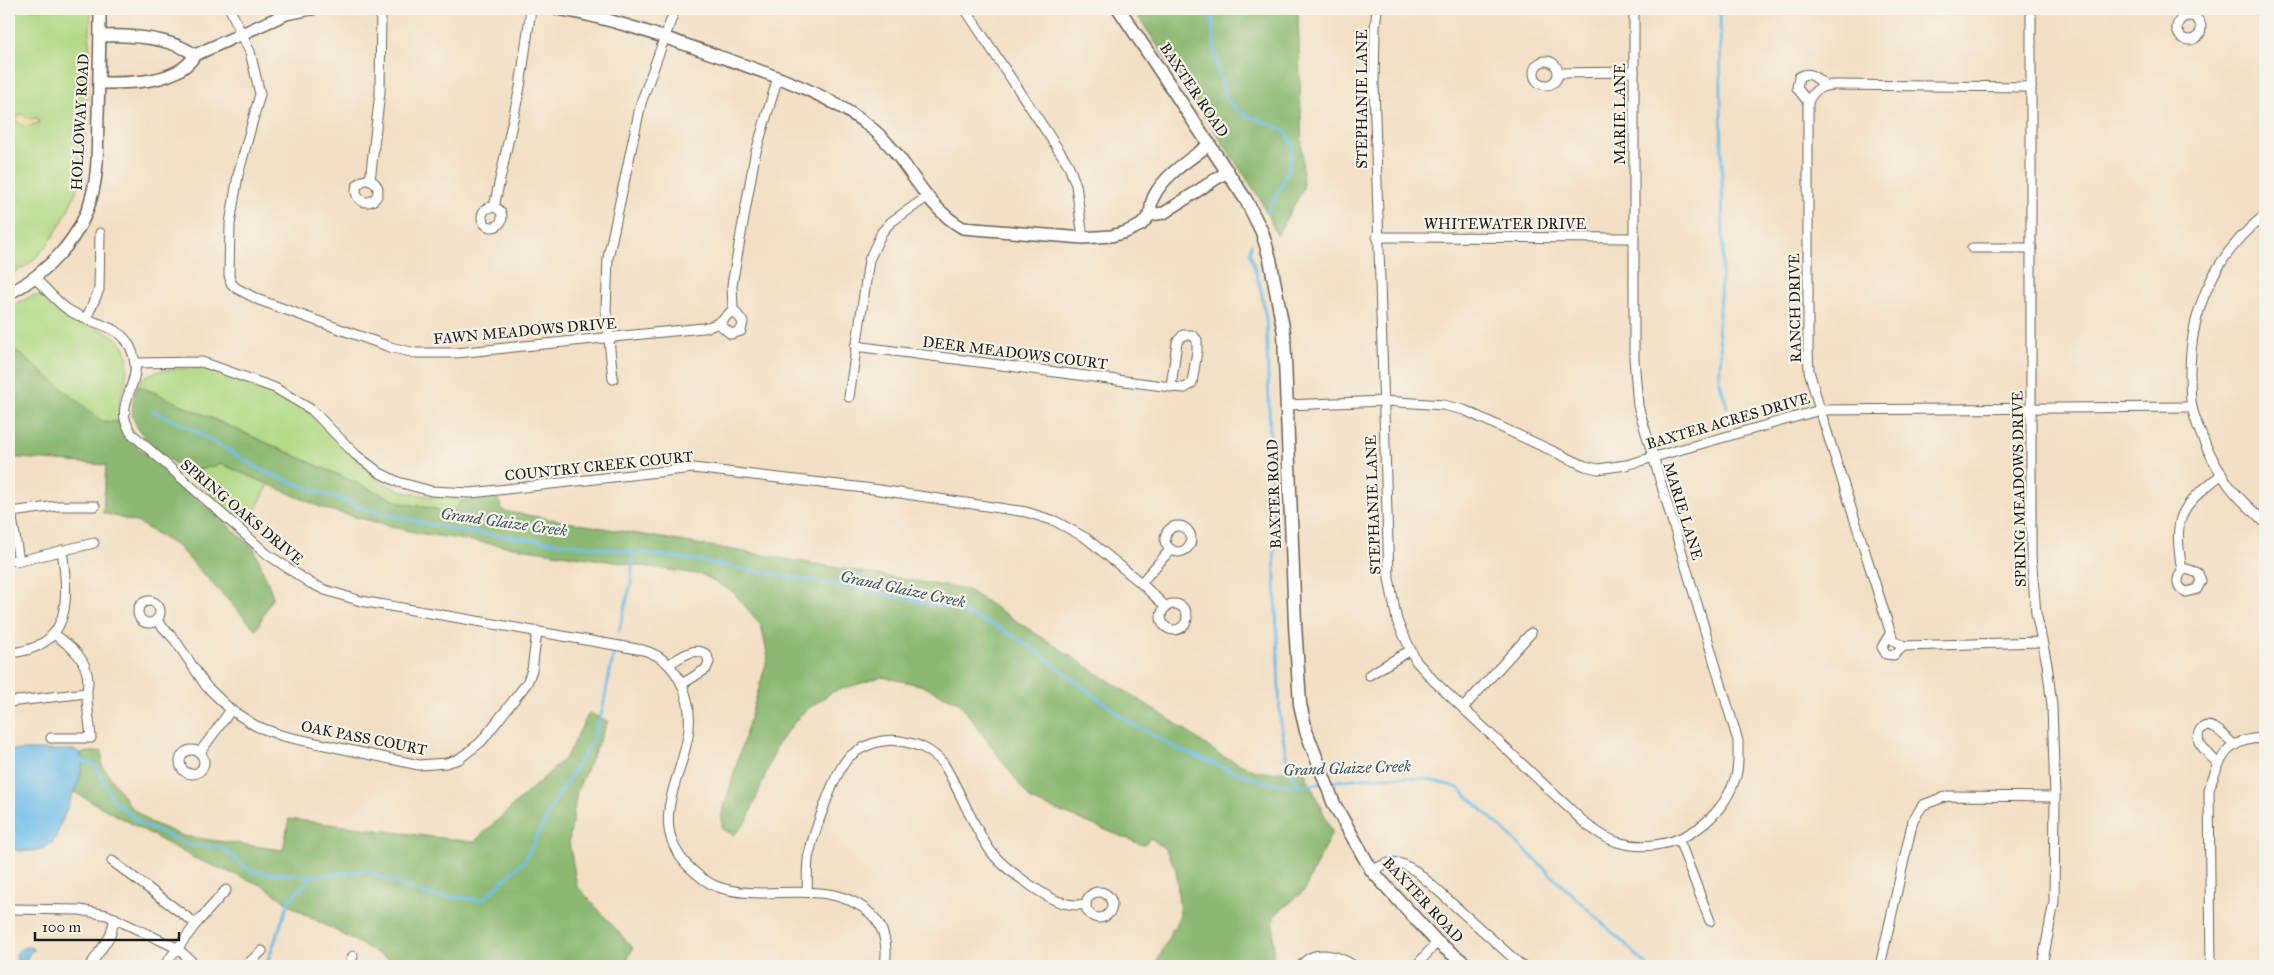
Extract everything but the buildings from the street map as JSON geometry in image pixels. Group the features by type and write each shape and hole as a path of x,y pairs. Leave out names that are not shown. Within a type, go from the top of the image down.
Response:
{"main road":[{"name":"BAXTER ROAD","path":"1119,9 1246,200 1262,232 1270,259 1284,333 1300,704 1315,759 1334,804 1372,871 1437,942 1468,966"}],"street":[{"name":"HOLLOWAY ROAD","path":"9,294 34,277 66,248 87,212 93,193 97,154 100,9"},
{"name":"FAWN MEADOWS DRIVE","path":"230,9 250,52 260,94 238,175 230,224 229,275 231,282 236,288 259,300 390,347 415,353 456,353 703,328 718,323 733,309"},
{"path":"99,83 139,83 172,74 191,63 195,56 286,14 312,9"},
{"path":"370,181 380,92 381,9"},
{"path":"494,207 520,87 531,9"},
{"path":"558,9 664,37 778,77 841,106 876,132 890,147 927,197 952,221 964,228 1083,238 1111,236 1126,232 1141,224 1150,216 1164,213 1228,171"},
{"path":"613,379 606,310 608,258 637,121 648,83 675,9"},
{"path":"965,9 1068,164 1076,185 1083,238"},
{"name":"STEPHANIE LANE","path":"1378,9 1375,28 1374,84 1377,237 1389,578 1397,621 1410,651 1434,681 1587,825 1616,842 1655,845 1678,840"},
{"name":"MARIE LANE","path":"1634,9 1634,358 1638,406 1738,741 1736,776 1722,803 1704,826 1678,840"},
{"name":"SPRING MEADOWS DRIVE","path":"2031,9 2031,556 2036,612 2047,664 2052,706 2055,797 2054,902 2042,966"},
{"path":"100,36 125,35 150,38 188,50 195,56"},
{"path":"1558,73 1634,72"},
{"path":"1825,85 1812,74 1804,74 1799,77 1797,88 1808,102 1814,92 1825,85 2031,87"},
{"path":"718,323 731,334 741,332 743,322 733,309 732,285 755,155 778,77"},
{"name":"RANCH DRIVE","path":"1808,102 1808,352 1810,371 1820,410 1890,634"},
{"path":"1150,216 1153,198 1159,188 1174,173 1210,144"},
{"path":"849,397 869,260 875,244 891,222 927,197"},
{"path":"2265,215 2246,230 2221,262 2197,312 2190,352 2192,407 2201,434 2222,474 2241,499 2265,523"},
{"path":"86,319 100,290 100,233"},
{"name":"WHITEWATER DRIVE","path":"1377,237 1633,238"},
{"path":"1972,248 2032,248"},
{"name":"SPRING OAKS DRIVE","path":"34,277 66,308 86,319 120,333 127,340 135,363 135,373 125,410 125,420 131,434 267,554 296,575 325,590 361,601 643,650 654,653 669,664 682,684 691,713 686,751 670,799 669,834 678,853 706,882 718,887 748,892 807,892 843,896 861,906 875,918 883,929 885,966"},
{"name":"DEER MEADOWS COURT","path":"856,346 1171,387 1185,388 1192,383 1198,343 1192,335 1183,335 1177,342 1171,387"},
{"name":"COUNTRY CREEK COURT","path":"135,363 181,360 202,362 275,388 312,410 362,460 380,473 414,488 471,493 694,468 873,489 1008,508 1055,521 1086,538 1166,606"},
{"name":"BAXTER ACRES DRIVE","path":"1287,405 1384,401 1432,403 1464,410 1585,466 1598,469 1652,457 1820,410 2192,407"},
{"path":"2182,571 2179,549 2182,514 2192,497 2222,474"},
{"path":"19,561 10,511 57,506 95,506"},
{"path":"9,560 19,561 94,543"},
{"path":"9,653 39,647 54,634 64,610 65,580 62,550"},
{"path":"1141,583 1171,550"},
{"name":"OAK PASS COURT","path":"156,620 175,640 206,686 231,710 256,726 283,736 419,765 446,763 459,759 481,742 527,683 532,670 537,631"},
{"path":"1463,708 1531,633"},
{"path":"51,738 91,738 86,693 88,684 80,656 72,647 54,634"},
{"path":"1904,646 1894,656 1886,654 1882,646 1890,634 1893,640 1904,646 2042,642"},
{"path":"669,664 694,651 701,651 707,655 709,662 706,669 682,684"},
{"path":"1369,675 1410,651"},
{"path":"9,702 86,693"},
{"path":"200,752 231,710"},
{"path":"2217,763 2200,743 2198,736 2201,729 2213,727 2233,744"},
{"path":"2211,966 2209,790 2217,763 2233,744 2253,738 2265,738"},
{"path":"807,892 809,855 823,809 840,771 849,757 869,745 882,741 896,740 923,747 934,753 943,762 980,834 993,854 1015,875 1047,896 1065,904 1076,906 1086,904"},
{"path":"1880,966 1913,820 1923,805 1947,796 2055,797"},
{"path":"1678,840 1710,921"},
{"path":"112,861 196,924"},
{"path":"1372,871 1391,862 1398,862 1417,872 1522,966"},
{"path":"164,966 196,924 226,890"},
{"path":"9,909 80,910 115,918 177,948 197,966"},
{"path":"90,966 110,936 115,918"},
{"path":"1416,966 1437,942"},
{"path":"245,966 262,951"},
{"path":"1301,966 1303,963 1320,955 1337,956 1354,966"},
{"path":"349,966 353,956"}],"green space":[{"path":"9,9 91,9 84,170 69,208 56,233 29,264 9,276"},
{"path":"1133,9 1298,9 1303,189 1277,235 1259,197"},
{"path":"34,295 50,302 73,319 112,335 122,343 127,353 128,364 119,411 120,422 102,422 9,345 9,307"},
{"path":"9,345 102,421 120,422 126,437 254,548 273,596 256,630 178,547 139,523 103,513 106,465 9,457"},
{"path":"195,368 211,370 296,403 324,424 362,466 383,483 405,492 464,500 452,512 401,503 137,385 142,379 155,372"},
{"path":"137,385 401,503 452,512 464,500 497,497 503,511 968,590 1175,723 1220,755 1253,770 1272,773 1302,766 1332,832 1304,891 1274,916 1273,966 1155,966 1180,915 1176,870 1166,850 1151,838 1143,845 1031,800 959,702 920,685 882,677 832,692 801,714 778,743 747,821 734,835 722,829 722,814 768,657 761,625 733,592 703,575 418,533 325,509 222,464 186,473 147,441 136,425 132,408"},
{"path":"222,464 269,484 247,526 186,473"},
{"path":"589,713 608,721 577,791 569,842 577,886 633,948 624,966 505,966 394,962 297,910 264,886 194,858 74,792 83,762 80,753 102,751 102,765 130,806 150,822 183,836 283,850 289,819 474,842 566,757"}],"sand":[{"path":"22,114 30,119 37,118 39,123 25,127 16,121 18,115"}],"water":[{"path":"9,750 74,750 80,753 83,761 80,776 54,841 45,848 34,851 20,851 9,848"},
{"path":"31,947 34,950 28,955 27,960 23,962 17,961 16,956 20,950"}],"waterway":[{"path":"1211,9 1217,63 1224,91 1230,102 1237,110 1278,127 1290,138 1292,147 1288,170 1267,213"},
{"path":"1720,9 1723,251 1718,327 1721,354 1719,379 1727,407"},
{"path":"1251,244 1250,253 1261,290 1266,319 1280,718 1288,767 1300,786"},
{"name":"Grand Glaize Creek","path":"153,411 195,431 265,472 368,510 455,530 689,559 896,596 955,610 998,627 1028,645 1129,722 1178,749 1234,772 1270,783 1300,786 1324,783"},
{"path":"619,631 631,583 633,552"},
{"path":"266,966 289,901 312,876 365,871 428,895 483,900 525,860 552,806 592,741 602,712 613,656"},
{"path":"83,761 95,765 113,800 140,823 191,846 221,847 252,872 312,876"},
{"name":"Grand Glaize Creek","path":"1330,782 1396,777 1429,780 1460,789 1648,966"}]}
